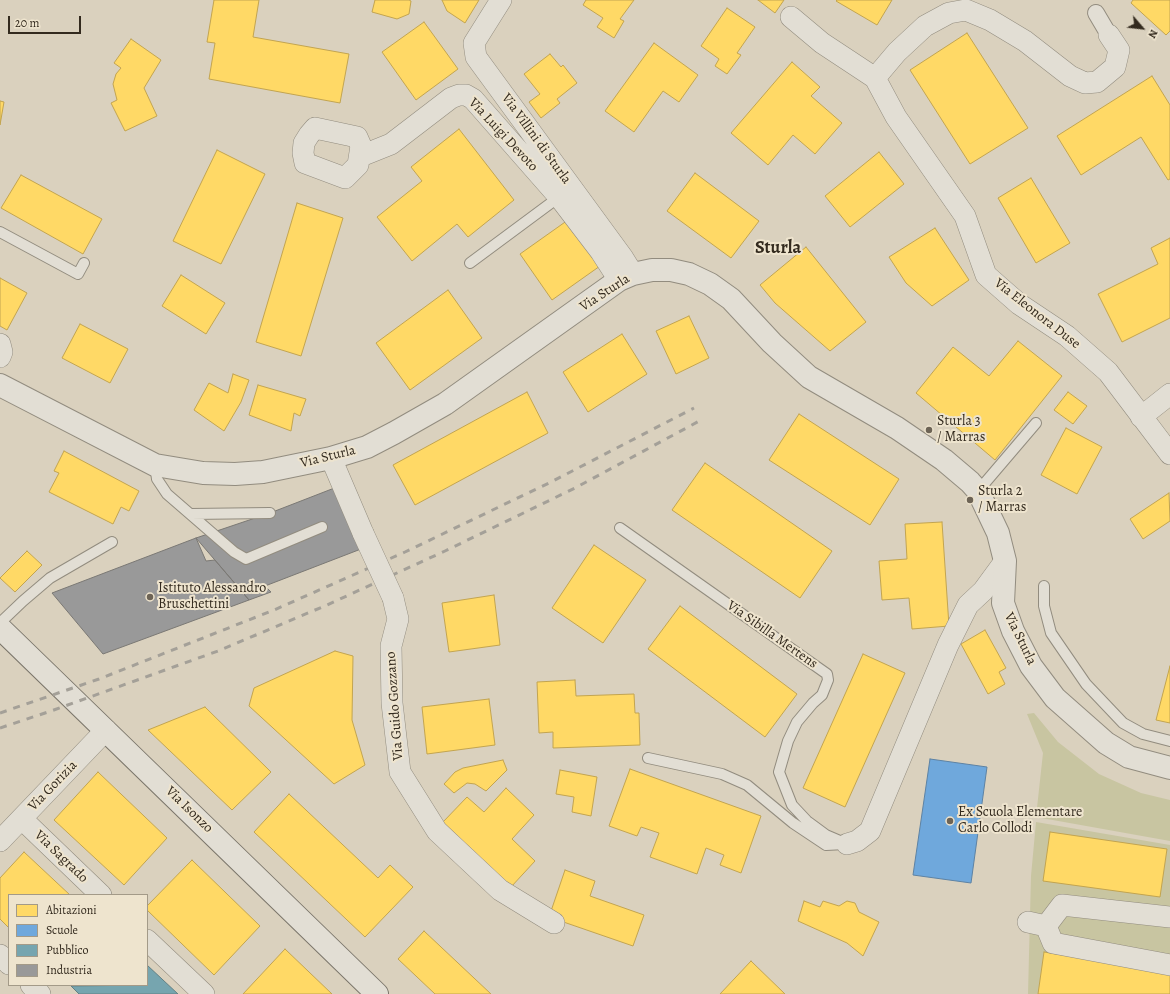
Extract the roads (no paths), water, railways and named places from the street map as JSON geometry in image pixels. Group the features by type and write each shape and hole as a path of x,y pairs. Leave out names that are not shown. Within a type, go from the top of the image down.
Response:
{"street":[{"name":"Via Villini di Sturla","path":"501,0 474,43 476,57 623,258 626,277"},
{"path":"875,78 897,52 925,26 949,13 966,10 990,20 1025,41 1070,76 1085,83 1097,82 1115,67 1119,50 1096,13"},
{"name":"Via Eleonora Duse","path":"792,17 822,43 875,78 896,117 965,216 986,275 1019,304 1067,336 1108,372 1170,454"},
{"name":"Via Luigi Devoto","path":"361,156 391,144 451,98 459,95 466,95 473,99 559,196 601,252 626,277"},
{"name":"Via Sturla","path":"0,386 155,465 204,473 235,474 263,472 331,458 367,447 445,404 626,277 652,270 670,270 689,274 710,284 731,299 772,343 809,377 897,428 944,460 978,491 998,533 1005,561 1003,603 1013,631 1031,666 1055,698 1118,751 1129,757 1170,768"},
{"path":"0,344 2,352 0,357"},
{"path":"1141,417 1170,394"},
{"name":"Via Guido Gozzano","path":"331,458 393,598 398,620 391,646 392,703 400,772 437,832 500,890 554,923"},
{"path":"847,844 857,841 870,831 948,645 968,605 983,591 1005,561"},
{"name":"Via Isonzo","path":"0,628 377,994"},
{"name":"Via Gorizia","path":"0,841 106,730"},
{"name":"Via Sagrado","path":"22,819 100,894"},
{"path":"1170,917 1062,905 1037,924 1053,943 1170,965"},
{"path":"148,941 204,994"},
{"path":"0,955 8,963"},
{"path":"32,986 40,994"}],"lane":[{"path":"470,262 559,196"},
{"path":"0,232 78,274 84,263"},
{"path":"978,491 1036,423"},
{"path":"155,465 157,479 167,494 234,552 246,559 322,527"},
{"path":"191,514 270,513"},
{"name":"Via Sibilla Mertens","path":"620,528 827,674 828,680 822,695 797,722 788,741 779,772 792,805 806,821 826,835 847,844"},
{"path":"0,623 50,578 112,542"},
{"path":"1044,586 1044,606 1051,633 1086,684 1123,723 1143,734 1170,741"},
{"path":"648,758 722,774 747,785 793,823 826,845 847,844"}],"railway":[{"path":"0,713 99,679 274,610 405,552 551,482 694,408"},
{"path":"0,728 218,651 327,605 445,551 575,488 703,419"}],"place":[{"name":"Sturla 3 / Marras","path":"929,430"},
{"name":"Sturla 2 / Marras","path":"970,500"},
{"name":"Istituto Alessandro Bruschettini","path":"150,597"},
{"name":"Ex Scuola Elementare Carlo Collodi","path":"950,821"}],"district":[{"name":"Sturla","path":"778,249"}]}
